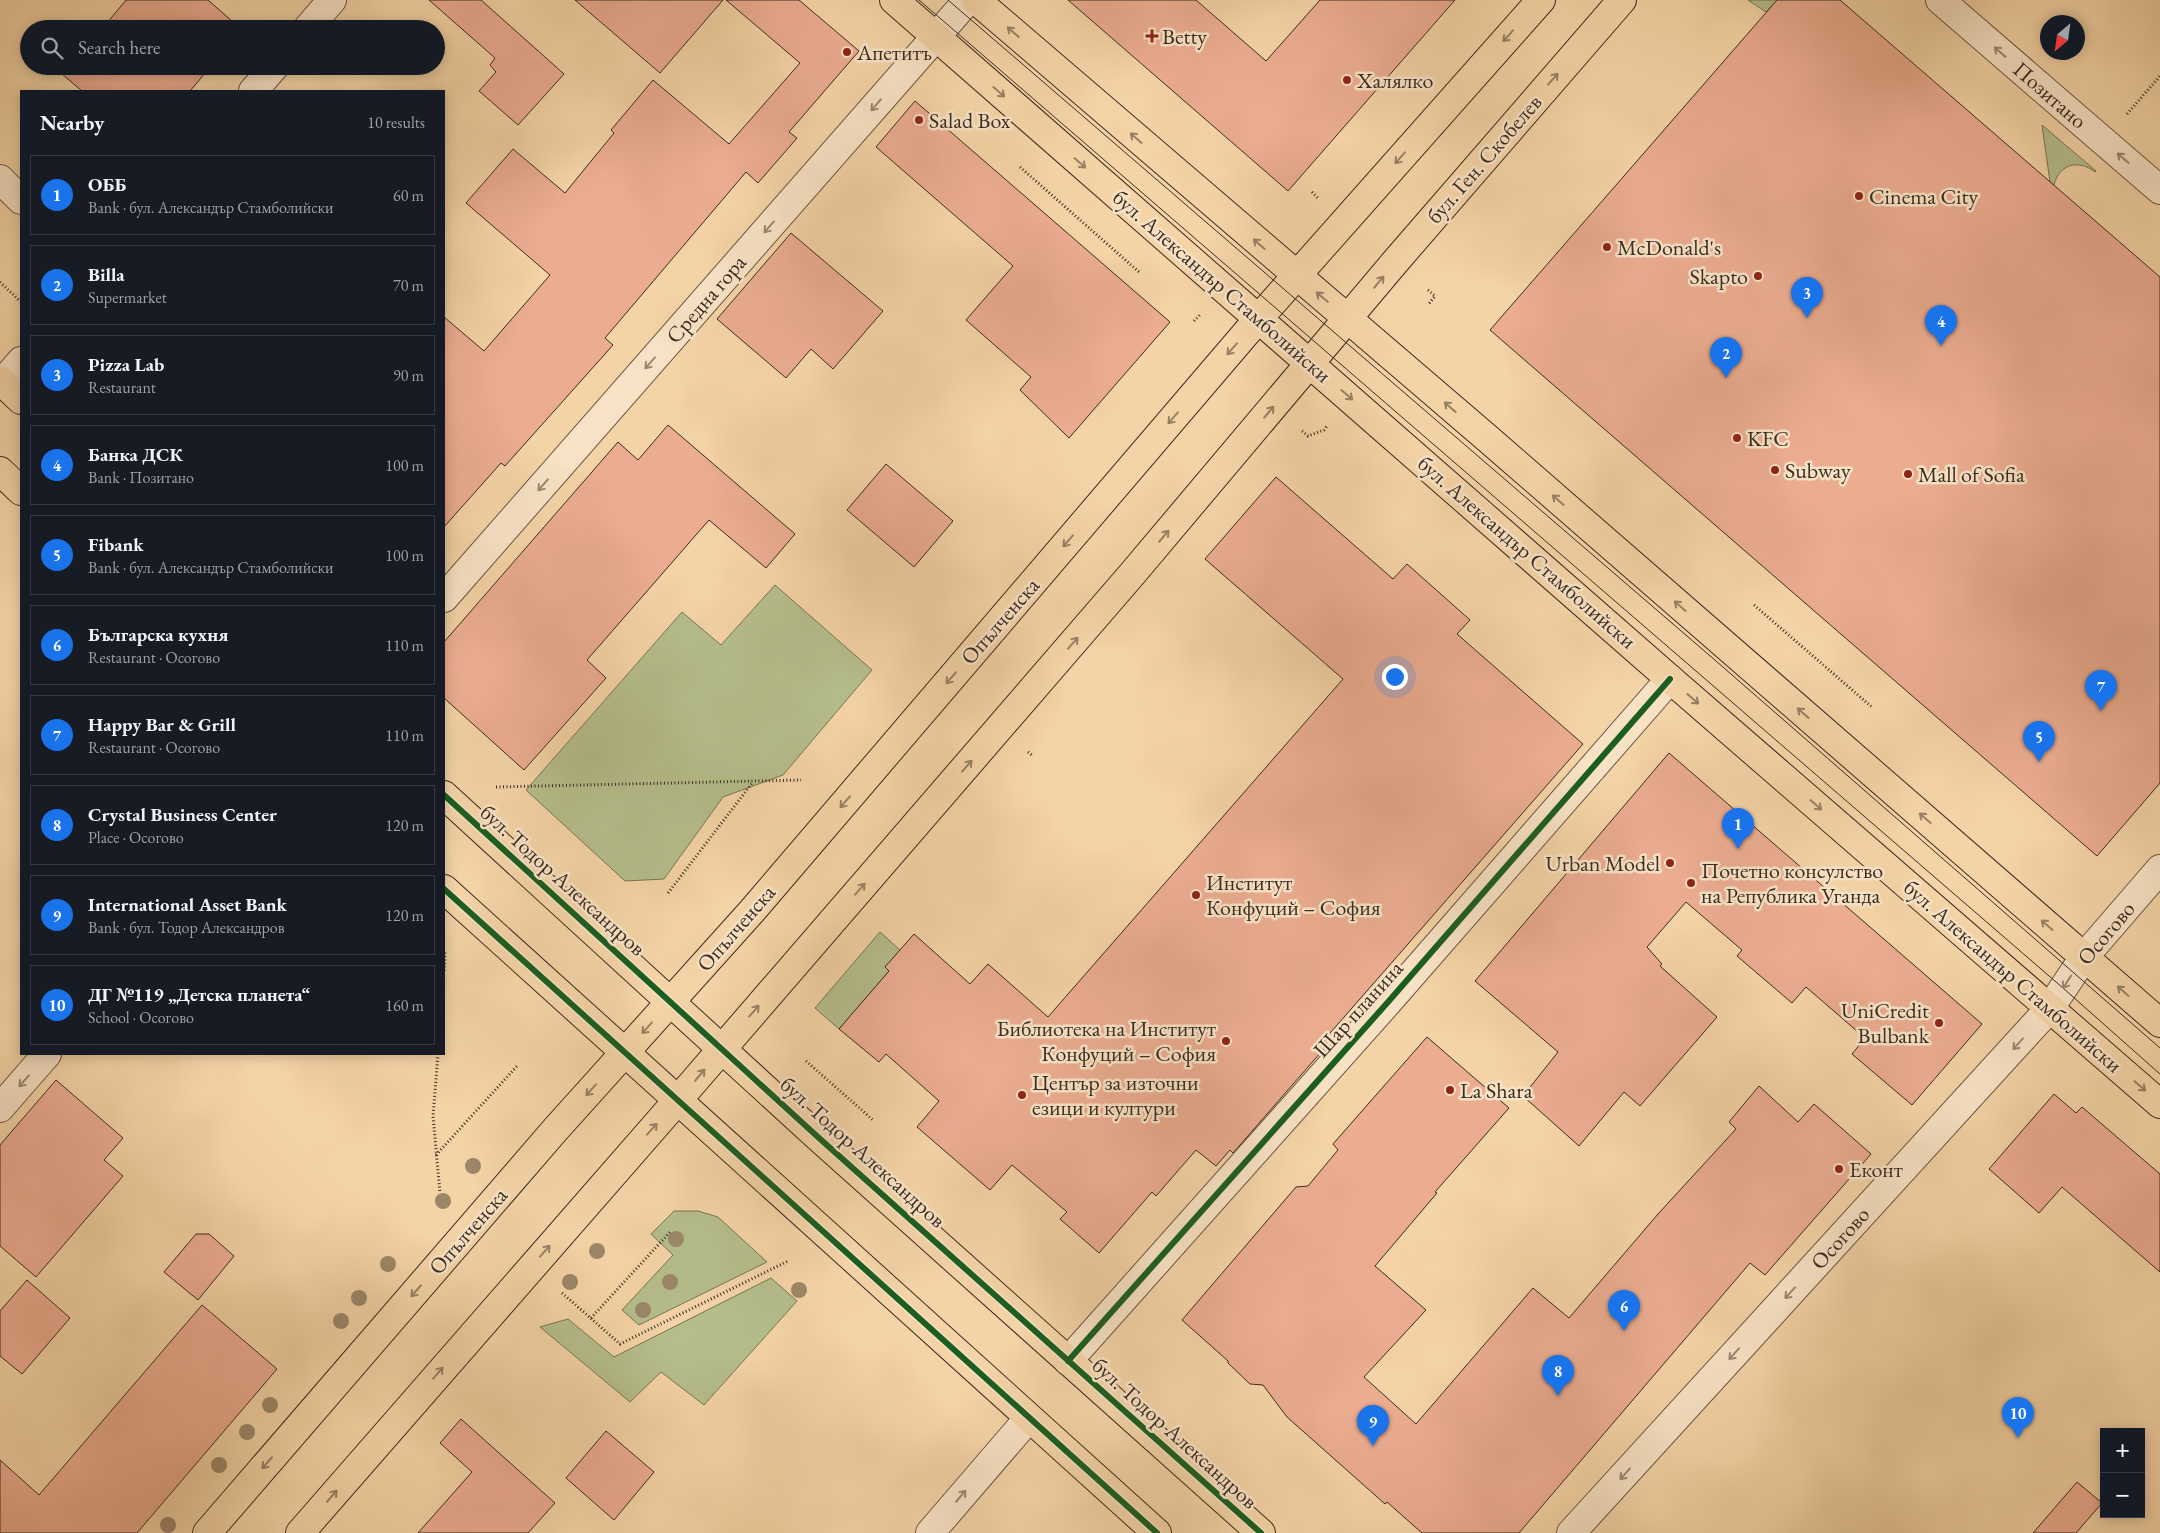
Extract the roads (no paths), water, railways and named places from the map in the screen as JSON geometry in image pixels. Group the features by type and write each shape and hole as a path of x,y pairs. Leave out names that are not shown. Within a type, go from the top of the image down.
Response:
{"main road":[{"name":"бул. Александър Стамболийски","path":"894,0 1670,679 2160,1104"},
{"path":"976,0 2160,1023"},
{"path":"1296,276 1541,0"},
{"name":"бул. Ген. Скобелев","path":"1311,363 1622,0"},
{"name":"Опълченска","path":"207,1533 555,1130 752,911 1296,276"},
{"path":"300,1533 677,1101 1139,566 1311,363"},
{"path":"0,471 20,491"},
{"name":"бул. Тодор Александров","path":"445,796 1068,1361 1261,1533"},
{"path":"445,891 1156,1533"}],"street":[{"path":"315,20 332,0"},
{"name":"Средна гора","path":"445,597 968,0"},
{"name":"Позитано","path":"1940,0 2160,190"},
{"path":"254,90 267,75"},
{"path":"0,179 20,199"},
{"path":"8,387 20,363"},
{"name":"Шар планина","path":"1068,1361 1382,1009 1670,679"},
{"name":"Осогово","path":"1571,1533 2050,1008 2084,956 2160,869"},
{"path":"0,1108 46,1055"},
{"path":"930,1533 1028,1419"}],"tram line":[{"path":"919,0 2063,988 2160,1074"},
{"path":"948,0 1716,661 2160,1048"}],"place":[{"name":"Betty","path":"1152,36"},
{"name":"Апетитъ","path":"847,52"},
{"name":"Халялко","path":"1347,80"},
{"name":"Salad Box","path":"919,120"},
{"name":"Cinema City","path":"1859,196"},
{"name":"McDonald's","path":"1607,247"},
{"name":"Skapto","path":"1758,276"},
{"name":"Pizza Lab","path":"1807,318"},
{"name":"Банка ДСК","path":"1941,346"},
{"name":"Billa","path":"1726,378"},
{"name":"KFC","path":"1737,438"},
{"name":"Subway","path":"1775,470"},
{"name":"Mall of Sofia","path":"1908,474"},
{"name":"Happy Bar & Grill","path":"2101,711"},
{"name":"Fibank","path":"2039,762"},
{"name":"ОББ","path":"1738,849"},
{"name":"Urban Model","path":"1670,863"},
{"name":"Почетно консулство на Република Уганда","path":"1691,883"},
{"name":"Институт Конфуций – София","path":"1196,895"},
{"name":"UniCredit Bulbank","path":"1939,1023"},
{"name":"Библиотека на Институт Конфуций – София","path":"1226,1041"},
{"name":"La Shara","path":"1450,1090"},
{"name":"Център за източни езици и култури","path":"1022,1095"},
{"name":"Еконт","path":"1839,1169"},
{"name":"Българска кухня","path":"1624,1331"},
{"name":"Crystal Business Center","path":"1558,1396"},
{"name":"ДГ №119 „Детска планета“","path":"2018,1438"},
{"name":"International Asset Bank","path":"1373,1446"}]}
